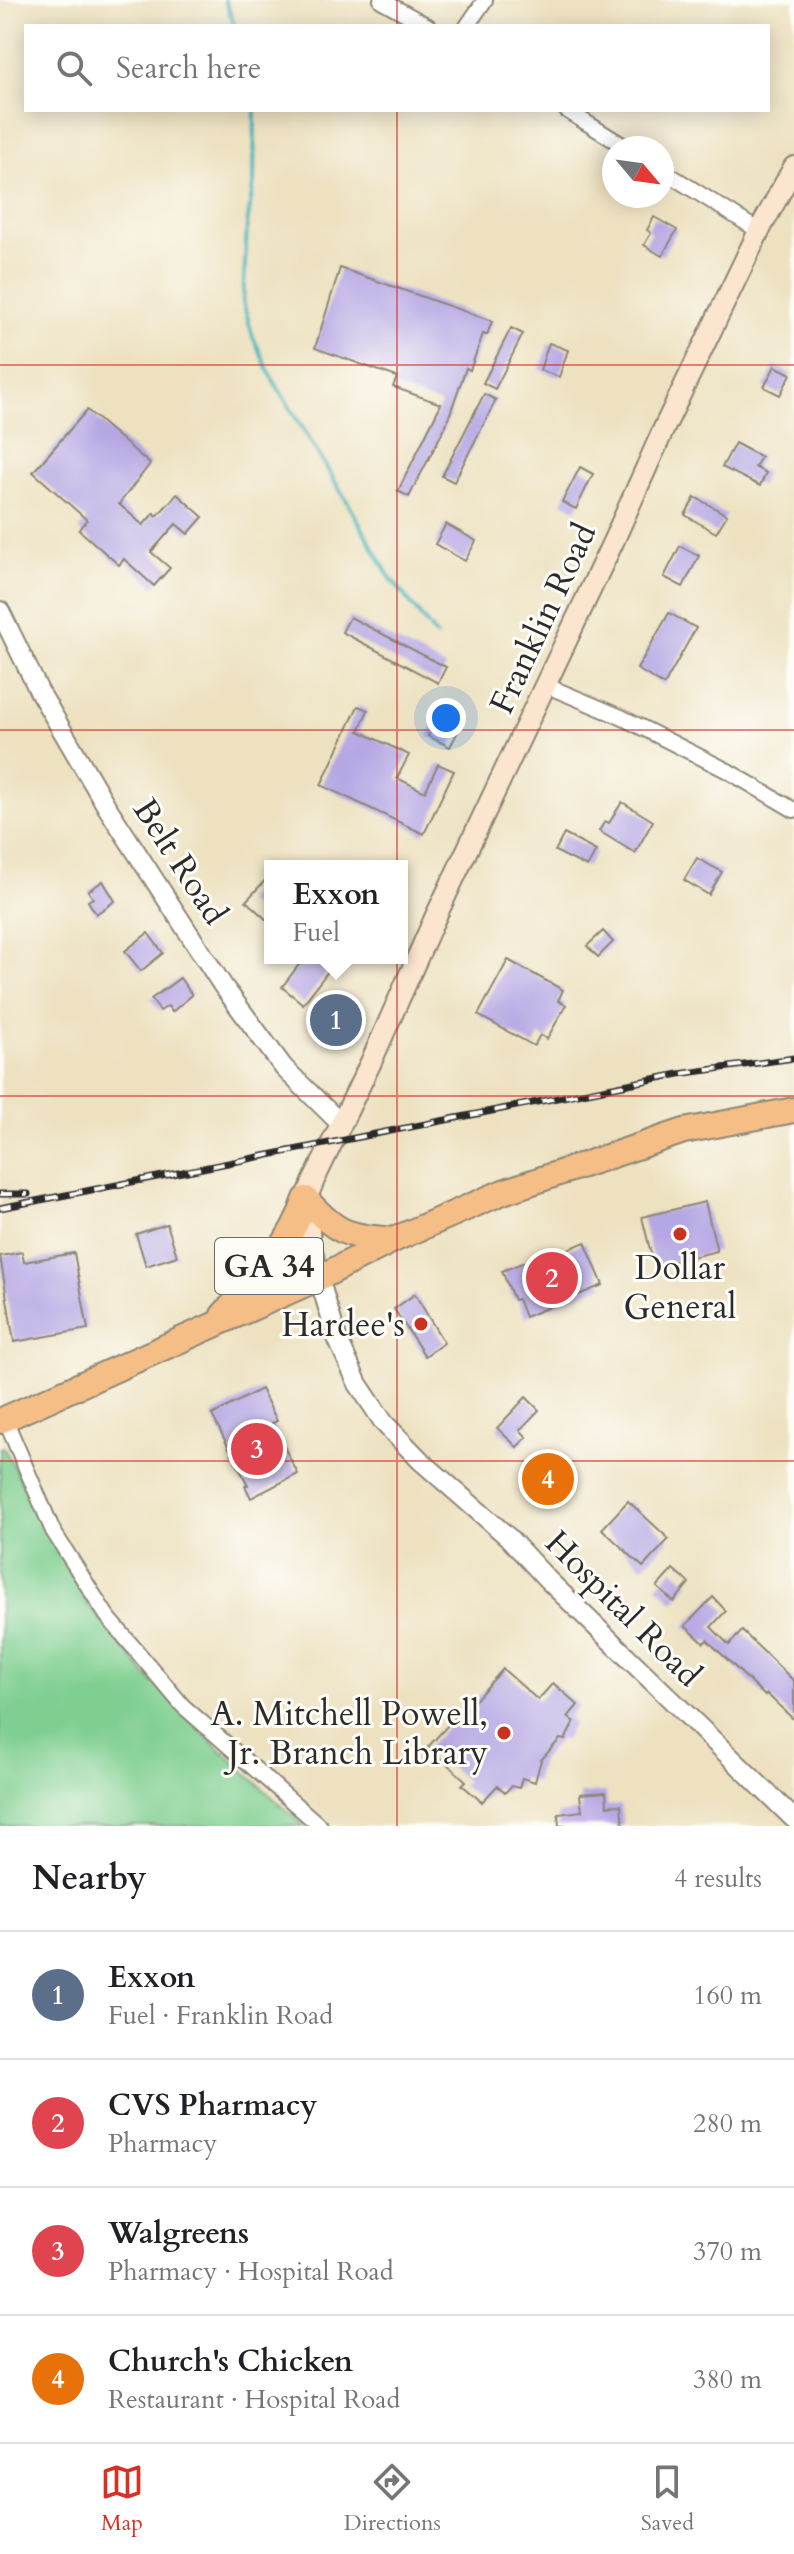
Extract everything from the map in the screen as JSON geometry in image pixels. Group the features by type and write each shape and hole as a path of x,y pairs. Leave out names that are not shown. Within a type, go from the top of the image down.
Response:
{"main road":[{"name":"Franklin Road","path":"319,1278 310,1243 306,1199 759,231 794,167"},
{"path":"3,1420 503,1192 684,1131 794,1110"},
{"path":"306,1199 324,1219 342,1232 393,1240"},
{"name":"GA 34","path":"216,1322 278,1256 297,1225 306,1199"}],"street":[{"path":"381,0 424,24"},
{"path":"468,24 485,0"},
{"path":"569,112 608,136"},
{"path":"674,178 759,231"},
{"name":"Belt Road","path":"0,611 39,691 107,807 223,986 284,1068 340,1123"},
{"path":"545,685 621,717 728,771 794,810"},
{"name":"Hospital Road","path":"319,1278 337,1338 358,1384 384,1423 421,1461 508,1537 548,1580 794,1819"},
{"path":"3,1420 53,1531 107,1616 183,1706 320,1826"}],"green space":[{"path":"3,1447 88,1605 146,1675 212,1742 304,1826 0,1826 0,1448"}],"building":[{"path":"654,217 677,230 662,256 644,245 651,233 647,230"},
{"path":"340,268 492,321 487,335 483,334 470,370 466,368 446,425 409,497 398,491 441,404 393,387 397,377 315,348"},
{"path":"511,328 523,334 495,389 483,383"},
{"path":"549,343 568,350 559,377 540,370"},
{"path":"775,366 791,374 780,395 764,387"},
{"path":"484,394 496,400 454,482 442,476"},
{"path":"87,410 150,464 119,504 143,525 154,513 157,516 177,494 203,517 188,534 176,524 151,552 170,568 154,586 124,559 119,565 79,530 87,520 33,472"},
{"path":"735,443 761,457 755,467 766,473 760,486 722,467"},
{"path":"580,467 593,474 576,509 562,502"},
{"path":"695,497 727,515 716,533 685,515"},
{"path":"446,524 476,541 465,561 435,544"},
{"path":"680,546 699,556 683,587 664,577"},
{"path":"669,613 696,628 664,685 637,669"},
{"path":"350,617 446,667 438,683 342,632"},
{"path":"358,706 368,710 359,731 409,755 397,778 425,792 438,764 454,771 424,834 321,785"},
{"path":"440,711 463,722 450,747 428,736"},
{"path":"622,802 653,821 635,853 599,831 605,821 609,823"},
{"path":"564,834 596,851 587,867 555,851"},
{"path":"697,858 722,872 709,895 684,880"},
{"path":"103,881 115,901 96,914 88,901 93,898 88,891"},
{"path":"264,882 264,918 246,901"},
{"path":"603,931 613,942 598,957 587,946"},
{"path":"148,933 163,953 141,971 125,951"},
{"path":"508,960 563,990 558,1001 566,1005 547,1039 540,1035 534,1046 478,1015"},
{"path":"299,964 333,964 303,1004 282,987"},
{"path":"180,978 192,995 172,1012 168,1006 160,1011 151,999"},
{"name":"Dollar General","path":"705,1202 717,1251 654,1266 642,1217"},
{"path":"167,1224 177,1256 146,1266 136,1234"},
{"path":"585,1242 603,1285 525,1317 502,1271 527,1261 529,1266"},
{"path":"22,1252 24,1262 74,1253 88,1329 14,1342 0,1256"},
{"name":"Hardee's","path":"415,1294 444,1343 425,1356 394,1309"},
{"path":"261,1389 277,1421 272,1423 298,1474 251,1498 245,1486 248,1485 212,1415"},
{"path":"526,1397 539,1410 520,1430 527,1437 517,1447 497,1428"},
{"path":"548,1463 563,1475 548,1495 532,1483"},
{"path":"628,1501 669,1539 643,1567 602,1529"},
{"path":"673,1569 689,1583 674,1602 657,1587"},
{"path":"713,1597 726,1611 711,1627 729,1645 742,1631 794,1681 794,1720 707,1640 704,1643 685,1626"},
{"name":"A. Mitchell Powell, Jr. Branch Library","path":"503,1669 538,1700 553,1683 578,1705 568,1717 574,1722 565,1740 560,1739 541,1760 535,1782 522,1778 519,1788 511,1786 505,1793 497,1786 482,1802 462,1785 466,1781 428,1747"},
{"path":"606,1792 607,1806 621,1805 623,1826 559,1826 558,1814 582,1811 580,1794"}],"waterway":[{"path":"225,0 234,24"},
{"path":"255,112 254,181 247,225 243,302 253,337 272,378 389,576 436,636"}],"railway":[{"path":"0,1208 679,1074 794,1058"},
{"path":"0,1194 28,1194"}],"place":[{"name":"Exxon","path":"336,1020"},
{"name":"Dollar General","path":"680,1234"},
{"name":"CVS Pharmacy","path":"552,1278"},
{"name":"Hardee's","path":"421,1324"},
{"name":"Walgreens","path":"257,1449"},
{"name":"Church's Chicken","path":"548,1479"},
{"name":"A. Mitchell Powell, Jr. Branch Library","path":"504,1733"}]}
